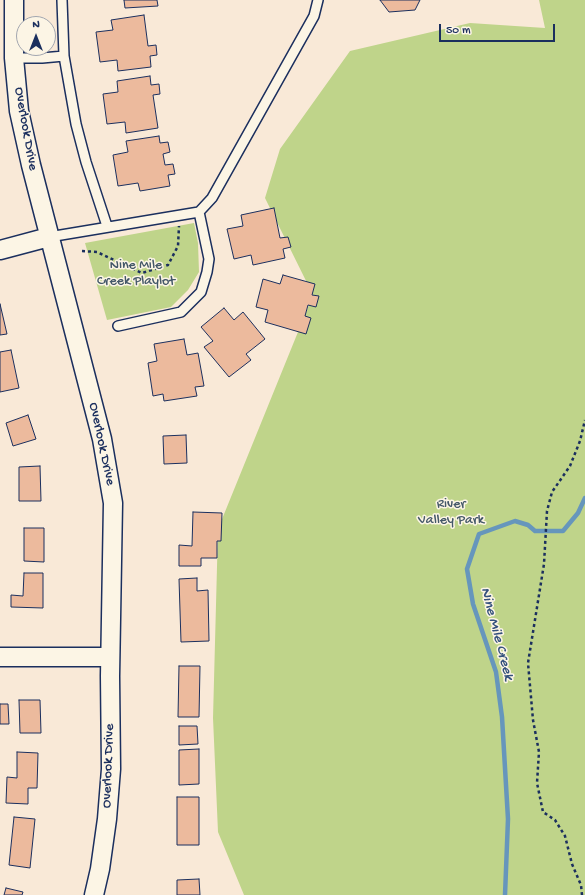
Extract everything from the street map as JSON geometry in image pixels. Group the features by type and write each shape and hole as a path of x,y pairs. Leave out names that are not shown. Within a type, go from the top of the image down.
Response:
{"street":[{"name":"Overlook Drive","path":"14,0 7,60 49,237 102,439 113,503 110,657 112,769 106,826 100,868 94,895"},
{"path":"0,250 49,237"},
{"path":"0,657 110,657"}],"lane":[{"path":"62,0 64,56 76,124 86,162 107,226"},
{"path":"49,237 107,226 199,212 212,198 307,30 314,16 318,0"},
{"path":"7,60 64,56"},
{"path":"118,326 181,312 200,292 207,272 209,259 199,212"}],"path":[{"path":"82,251 97,252 142,273 168,265 178,246 180,224"},
{"path":"582,895 581,886 572,864 565,836 555,820 543,812 537,783 539,752 533,720 528,663 544,564 547,511 552,492 570,466 580,441 585,420"}],"green space":[{"name":"River Valley Park","path":"539,0 585,0 585,895 244,895 218,832 213,718 218,529 313,295 265,198 280,149 350,51 470,23 545,28"},
{"name":"Nine Mile Creek Playlot","path":"194,223 198,243 199,272 188,290 171,307 107,320 85,243"}],"building":[{"path":"124,0 157,0 158,6 125,8"},
{"path":"380,0 420,0 415,10 389,12"},
{"path":"144,15 148,46 156,45 157,55 150,56 151,67 118,71 117,60 100,62 96,32 113,30 111,20"},
{"path":"150,76 151,85 159,84 160,94 153,95 158,128 126,133 125,122 107,124 103,94 118,92 117,81"},
{"path":"159,136 160,143 168,142 170,152 163,154 165,165 173,164 175,174 168,175 170,186 140,191 138,183 118,186 113,155 128,152 126,141"},
{"path":"274,208 280,238 288,237 291,247 283,249 285,258 253,265 251,255 234,259 227,229 243,226 241,215"},
{"path":"283,275 315,284 312,295 319,296 316,307 308,305 305,316 311,318 306,334 265,322 268,310 256,307 263,279 280,284"},
{"path":"0,304 7,334 0,335"},
{"path":"224,308 234,320 243,312 265,339 246,354 251,360 229,377 204,347 213,341 201,327"},
{"path":"184,339 187,355 198,353 204,386 195,387 197,396 164,401 163,394 153,396 148,363 157,361 154,344"},
{"path":"11,350 19,388 0,392 0,352"},
{"path":"28,415 36,439 13,446 6,423"},
{"path":"186,435 187,463 164,464 163,436"},
{"path":"40,466 41,501 19,501 19,467"},
{"path":"193,512 222,513 221,541 217,541 217,558 201,558 201,566 179,566 179,545 192,546"},
{"path":"24,528 44,528 44,562 24,561"},
{"path":"24,573 43,573 43,608 11,607 11,595 23,596"},
{"path":"197,578 197,591 208,590 209,641 181,642 179,579"},
{"path":"179,666 200,666 199,717 178,717"},
{"path":"19,700 40,700 41,733 20,733"},
{"path":"0,704 8,704 9,724 0,724"},
{"path":"179,726 197,726 198,744 179,745"},
{"path":"199,749 199,784 179,785 179,750"},
{"path":"17,752 38,753 37,788 28,788 28,804 6,803 7,777 17,778"},
{"path":"177,797 199,797 199,845 177,845"},
{"path":"14,817 35,819 30,868 9,865"},
{"path":"199,879 200,895 177,895 177,880"},
{"path":"6,888 23,892 22,895 4,895"}],"waterway":[{"name":"Nine Mile Creek","path":"505,895 508,819 502,717 496,672 473,604 467,569 479,534 515,521 528,525 535,531 563,531 578,513 585,498"}]}
